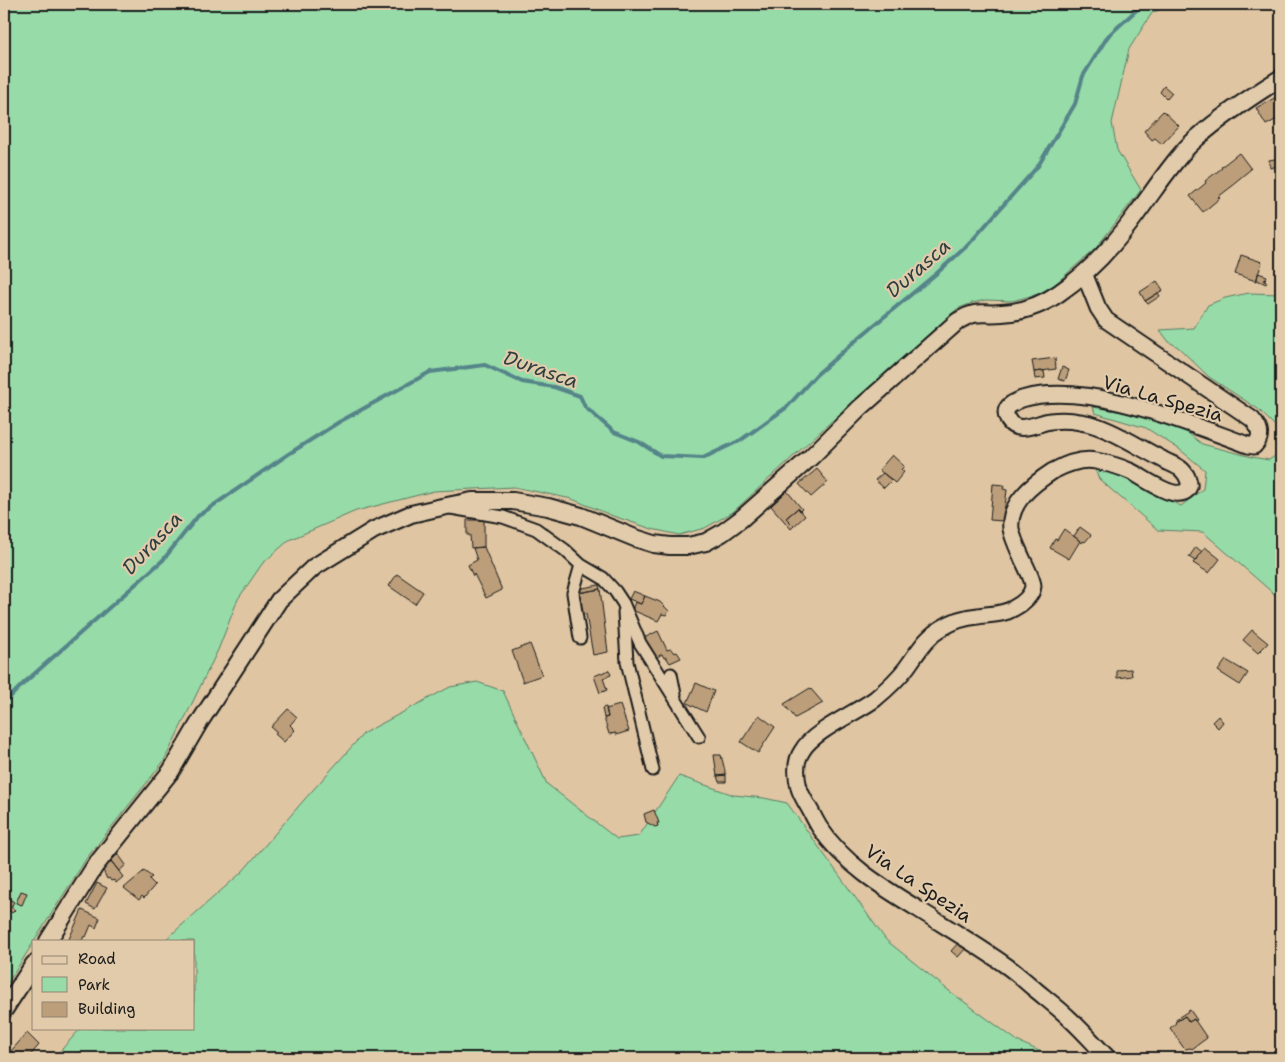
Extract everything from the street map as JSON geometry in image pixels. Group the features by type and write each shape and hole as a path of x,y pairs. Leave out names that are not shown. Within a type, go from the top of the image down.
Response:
{"main road":[{"path":"49,940 95,866 171,771 199,723 279,600 314,567 374,530 411,514 472,501 513,501 548,507 581,516 654,544 688,546 706,542 741,519 811,456 860,408 958,322 968,315 980,312 1001,314 1041,304 1059,293 1084,273 1108,250 1185,149 1232,110 1281,78"},
{"path":"4,1010 32,967"}],"street":[{"name":"Via La Spezia","path":"1084,273 1098,308 1106,320 1252,419 1258,427 1260,435 1258,442 1254,446 1248,445 1172,417 1133,406 1076,395 1039,396 1011,404 1007,408 1006,416 1012,425 1022,428 1051,421 1090,423 1126,439 1181,469 1188,479 1189,487 1183,493 1169,492 1130,471 1095,460 1082,460 1066,464 1037,482 1014,506 1011,529 1031,579 1033,587 1030,595 1024,602 1008,612 962,619 936,631 922,645 890,686 873,700 809,741 799,754 797,767 801,794 820,829 841,853 871,880 1010,969 1070,1018 1108,1058"},
{"path":"442,507 503,517 536,529 565,550 581,565 603,578 623,603 640,642 700,737"},
{"path":"580,638 572,593 581,565"},
{"path":"623,603 627,662 653,770"},
{"path":"671,674 676,700"}],"green space":[{"path":"4,4 1172,4 1152,13 1129,49 1112,123 1117,150 1141,190 1096,248 1053,286 1038,294 1012,301 986,300 957,309 733,512 705,528 679,535 652,529 613,516 572,499 514,487 434,491 356,511 289,540 262,564 238,599 218,650 164,761 86,859 35,940 32,940 32,945 4,989"},
{"path":"1249,293 1281,294 1281,433 1258,409 1209,377 1178,347 1169,342 1160,330 1194,328 1208,305 1225,298"},
{"path":"1093,407 1158,419 1184,430 1202,444 1252,457 1269,460 1281,452 1281,600 1203,532 1158,530 1099,479 1095,470 1117,474 1181,506 1203,489 1205,470 1179,449 1146,428 1095,413"},
{"path":"477,682 503,691 547,784 617,839 639,836 679,776 734,795 764,798 787,803 886,940 948,990 1019,1042 1055,1058 54,1058 79,1030 195,1030 195,940 165,940 242,872 364,733 450,687"}],"building":[{"path":"1164,86 1172,93 1167,99 1160,92"},
{"path":"1278,96 1281,101 1281,117 1266,125 1256,108"},
{"path":"1163,111 1179,126 1162,144 1155,138 1152,140 1144,131"},
{"path":"1239,153 1251,169 1203,212 1190,196"},
{"path":"1281,158 1281,172 1279,172 1278,166 1270,168 1269,160"},
{"path":"1241,255 1262,262 1256,281 1235,274"},
{"path":"1258,273 1267,276 1264,281 1267,282 1266,284 1257,280"},
{"path":"1157,281 1163,290 1145,301 1140,292"},
{"path":"1158,293 1160,296 1148,304 1145,301"},
{"path":"1055,358 1056,369 1034,372 1032,361"},
{"path":"1062,367 1069,370 1065,381 1058,379"},
{"path":"1044,371 1045,378 1035,379 1034,372"},
{"path":"892,455 904,466 901,470 904,472 895,483 879,470"},
{"path":"817,469 828,482 811,497 799,484"},
{"path":"883,473 892,480 884,488 875,480"},
{"path":"993,484 1004,485 1003,489 1007,490 1003,521 990,520"},
{"path":"787,491 802,509 800,511 798,508 786,518 794,526 791,529 771,506"},
{"path":"798,508 805,516 794,526 786,518"},
{"path":"467,520 484,520 484,547 471,548 470,535 467,535"},
{"path":"1080,527 1091,535 1082,543 1074,536"},
{"path":"1064,529 1080,541 1069,559 1050,548"},
{"path":"484,547 502,590 486,598 468,565 477,560 473,548"},
{"path":"1196,547 1202,552 1195,561 1189,557"},
{"path":"1205,547 1220,559 1209,573 1193,563"},
{"path":"397,574 423,592 415,604 389,586"},
{"path":"599,585 600,589 578,593 577,589"},
{"path":"600,589 608,652 593,655 586,614 582,615 578,593"},
{"path":"633,591 645,596 641,604 629,599"},
{"path":"645,596 660,602 669,611 666,615 662,614 658,621 632,610 635,602 641,604"},
{"path":"1252,630 1268,643 1258,653 1243,640"},
{"path":"658,631 667,650 671,649 674,653 677,652 681,658 670,663 662,654 654,659 642,639"},
{"path":"530,644 542,675 523,682 512,651"},
{"path":"1226,660 1248,673 1240,685 1218,671"},
{"path":"1131,669 1132,676 1117,678 1117,670"},
{"path":"609,670 611,675 603,678 607,690 600,693 594,676"},
{"path":"696,683 714,691 706,712 687,703"},
{"path":"810,688 823,703 795,718 784,704"},
{"path":"620,705 629,731 616,735 616,733 609,734 604,718 608,717 606,709"},
{"path":"606,707 608,717 604,718 602,708"},
{"path":"288,709 297,717 290,725 295,730 284,742 275,734 277,732 271,727"},
{"path":"759,715 775,727 758,753 741,742"},
{"path":"1218,716 1223,722 1218,728 1212,722"},
{"path":"714,755 721,755 726,775 717,776"},
{"path":"726,775 726,782 719,782 717,776"},
{"path":"654,810 659,823 655,827 646,822 644,814"},
{"path":"118,854 126,865 119,871 111,861"},
{"path":"109,858 123,877 116,883 114,880 107,879 101,866"},
{"path":"144,871 152,877 149,879 155,885 144,898 142,896 139,900 124,888"},
{"path":"97,883 107,888 95,909 86,904"},
{"path":"21,891 27,893 22,905 16,903"},
{"path":"6,897 14,902 11,907 15,910 12,913 4,907"},
{"path":"82,910 100,918 96,928 91,925 86,937 84,936 82,940 69,939"},
{"path":"959,942 966,948 958,957 951,951"},
{"path":"1190,1010 1197,1020 1195,1021 1194,1019 1189,1022 1185,1016 1177,1021 1176,1019"},
{"path":"1185,1016 1189,1022 1194,1019 1207,1038 1192,1049 1185,1049 1170,1028 1175,1022"},
{"path":"27,1033 39,1045 28,1058 20,1058 11,1051"}],"waterway":[{"name":"Durasca","path":"4,703 25,682 163,560 198,516 339,422 430,372 485,365 522,382 554,387 580,396 585,407 614,432 639,442 661,456 703,458 741,440 787,407 816,375 968,245 1038,166 1075,104 1083,76 1108,36 1143,4"}]}
